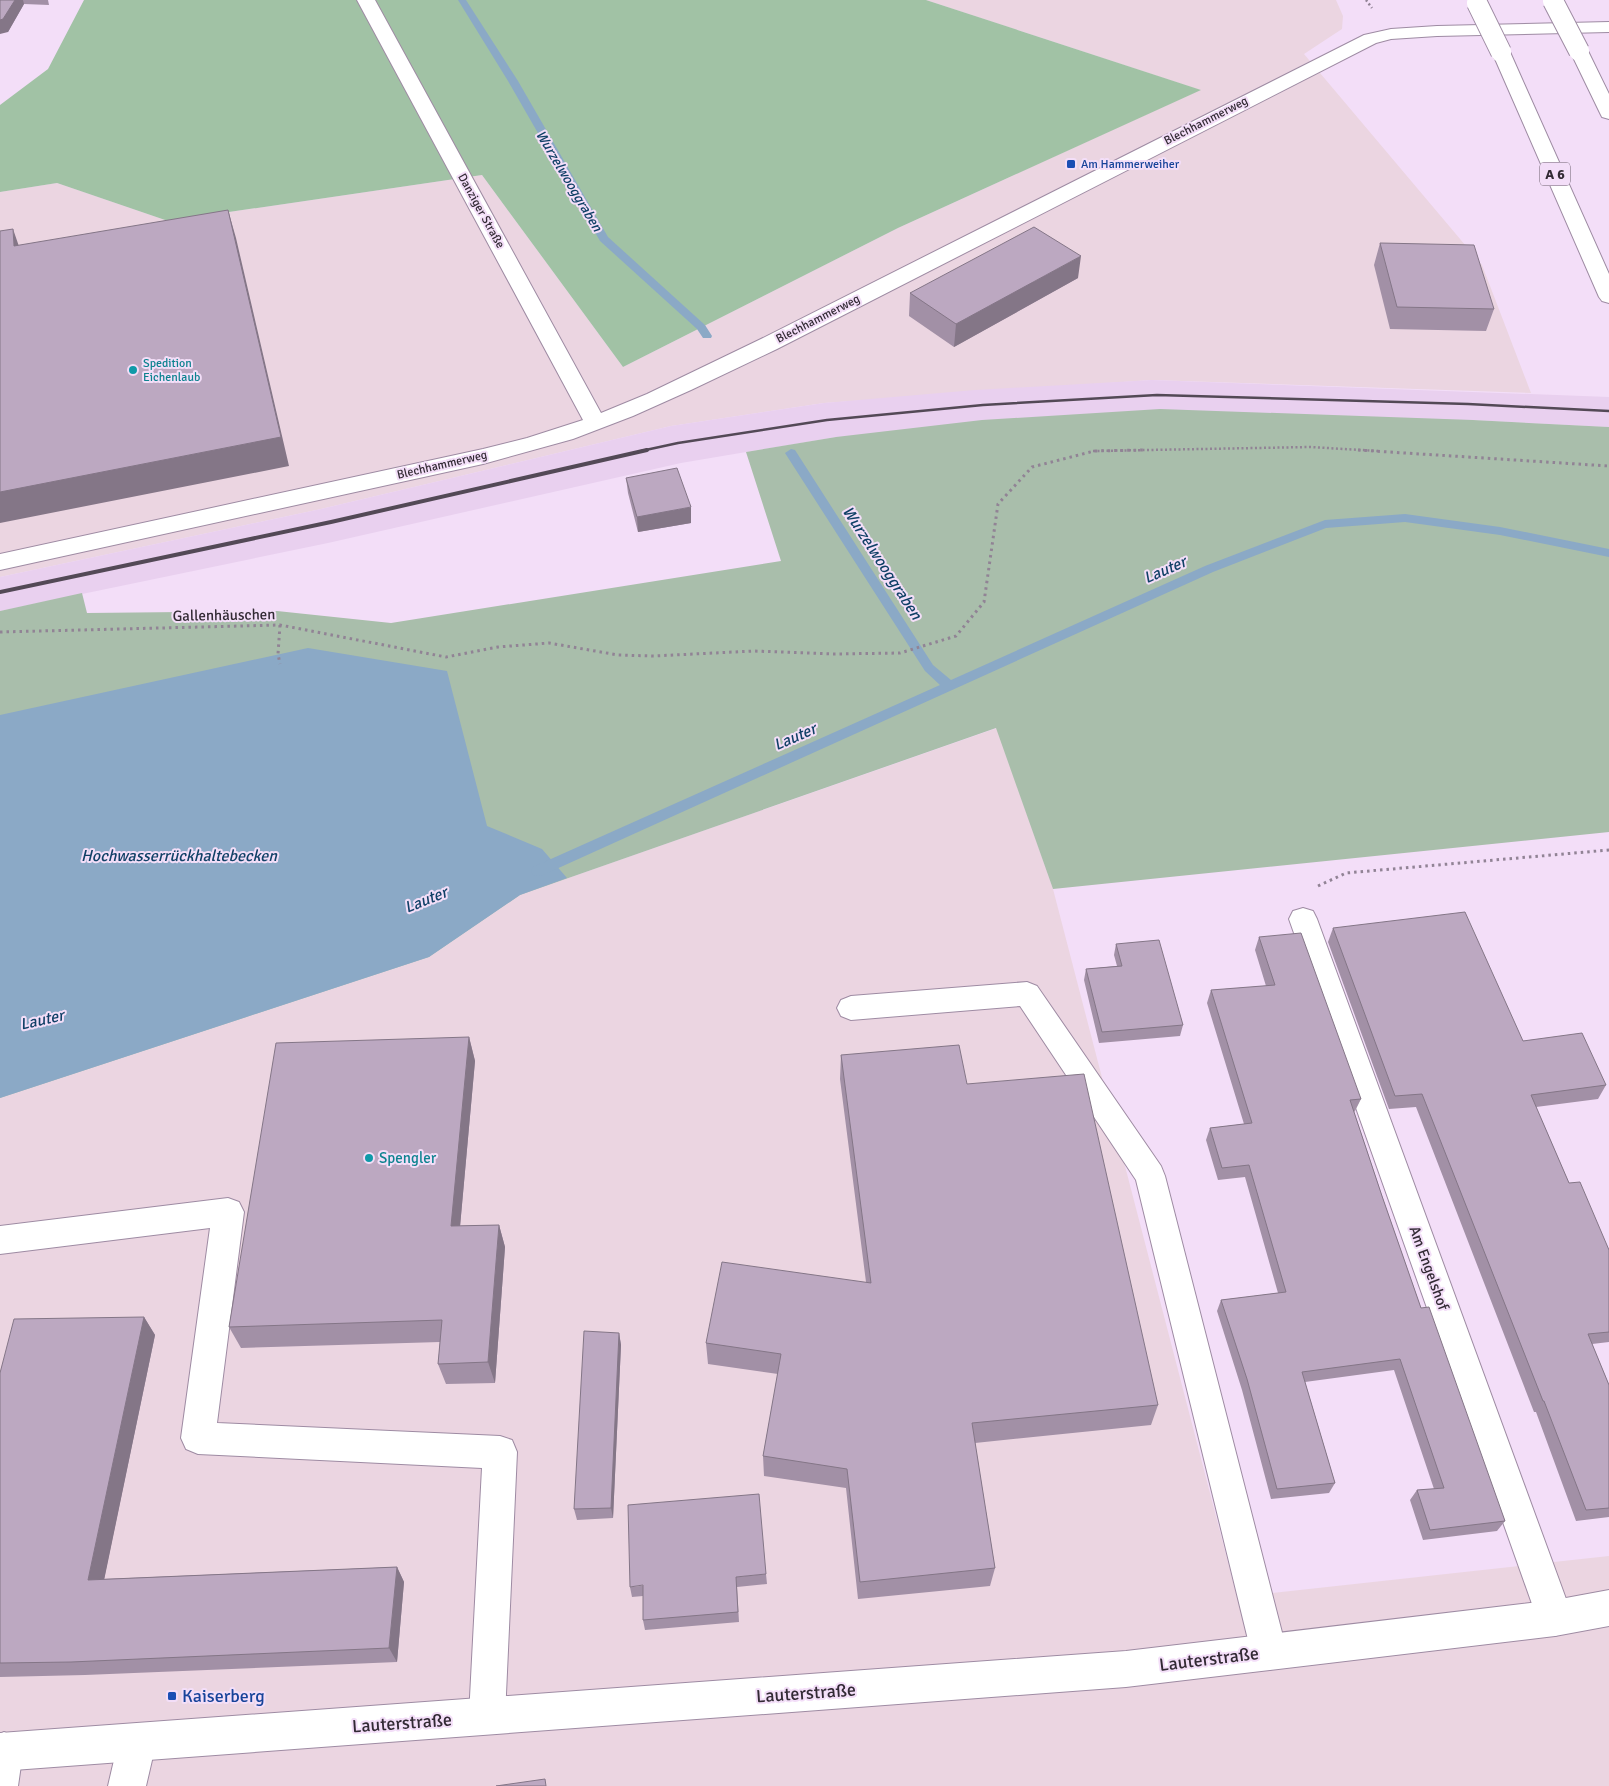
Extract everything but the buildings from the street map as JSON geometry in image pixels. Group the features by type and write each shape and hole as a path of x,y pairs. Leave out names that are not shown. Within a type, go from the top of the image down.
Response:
{"main road":[{"name":"Danziger Straße","path":"366,0 596,422"},
{"name":"A 6","path":"1476,1 1501,52 1609,297"},
{"path":"1553,1 1609,113"},
{"name":"Blechhammerweg","path":"0,562 503,451 536,443 596,422 691,381 769,344 1370,39 1391,34 1437,31 1609,26"},
{"name":"Am Engelshof","path":"1303,919 1555,1618"},
{"path":"850,1008 1027,994 1150,1176 1269,1652"},
{"path":"0,1240 228,1212 198,1438 500,1452 487,1716"},
{"name":"Lauterstraße","path":"1,1762 137,1743 1126,1669 1555,1618 1609,1608"},
{"path":"127,1786 137,1743"}],"path":[{"name":"Gallenhäuschen","path":"0,632 246,624 280,625 446,657 498,647 549,643 627,655 654,656 754,651 834,654 900,653 956,636 984,602 998,504 1032,467 1094,451 1310,447 1609,466"},
{"path":"280,625 278,654 280,664"},
{"path":"1303,919 1318,886 1346,873 1609,850"}],"shaded area":[{"path":"926,0 1336,0 1343,16 1342,29 1304,54 1482,265 1531,393 1152,380 824,403 671,426 321,509 0,577 0,192 57,183 168,221 482,175 623,367 898,228 1200,90"},
{"path":"1152,380 1609,397 1609,427 1473,420 836,437 681,463 328,543 0,611 0,577 321,509 671,426 824,403 975,390"},
{"path":"997,728 1053,889 1237,1597 1609,1556 1609,1786 0,1786 0,1098 429,957 520,895"}],"green space":[{"path":"84,0 926,0 1201,90 898,228 623,367 482,175 168,221 57,183 0,192 0,105 48,69"},
{"path":"1160,409 1473,420 1609,427 1609,832 1053,889 996,728 520,895 429,957 0,1098 0,611 82,593 87,613 277,611 391,623 781,561 746,452 836,437 982,420"}],"water":[{"name":"Hochwasserrückhaltebecken","path":"308,648 447,671 487,826 542,849 567,878 520,895 429,957 0,1098 0,715"}],"waterway":[{"name":"Wurzelwooggraben","path":"462,0 513,81 604,239 701,327 707,336"},
{"name":"Wurzelwooggraben","path":"791,453 929,668 950,686"},
{"name":"Lauter","path":"950,686 1209,569 1325,524 1405,518 1500,531 1609,553"},
{"name":"Lauter","path":"538,871 950,686"}],"railway":[{"path":"641,451 678,443 827,420 983,405 1157,395 1468,404 1609,411"},
{"path":"0,592 331,522 647,450"}],"place":[{"name":"Am Hammerweiher","path":"1071,164"},
{"name":"Spedition Eichenlaub","path":"133,370"},
{"name":"Spengler","path":"369,1158"},
{"name":"Kaiserberg","path":"172,1696"}]}
